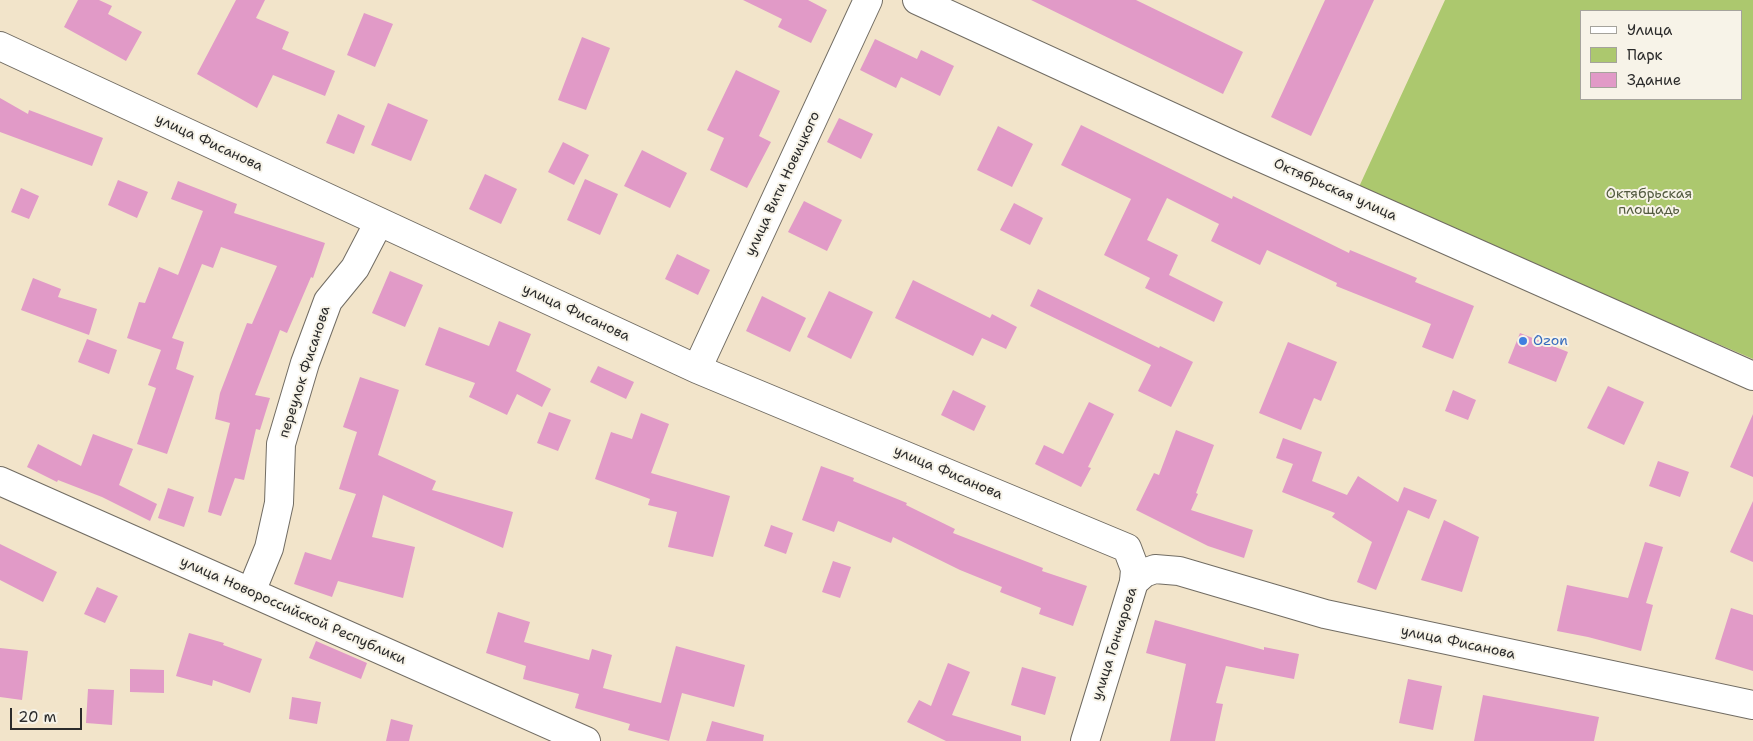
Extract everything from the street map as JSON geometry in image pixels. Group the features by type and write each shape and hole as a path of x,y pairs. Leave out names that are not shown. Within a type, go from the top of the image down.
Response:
{"street":[{"name":"улица Вити Новицкого","path":"697,369 868,0"},
{"name":"Октябрьская улица","path":"918,0 1235,146 1753,376"},
{"name":"улица Фисанова","path":"0,46 697,369 1127,548 1173,569 1325,614 1753,705"},
{"name":"переулок Фисанова","path":"250,592 269,548 279,504 281,444 305,362 328,300 355,268 379,222"},
{"name":"улица Новороссийской Республики","path":"0,481 586,741"},
{"path":"1127,548 1135,569 1134,582"},
{"name":"улица Гончарова","path":"1085,741 1134,582 1144,574 1155,569 1173,569"}],"green space":[{"name":"Октябрьская площадь","path":"1445,0 1753,0 1753,359 1358,189"}],"building":[{"path":"78,0 99,0 112,6 108,14 142,32 126,61 64,27"},
{"path":"236,0 265,0 256,18 289,32 282,49 335,71 325,96 273,75 257,108 197,74"},
{"path":"743,0 808,0 827,10 811,43 778,27 782,19"},
{"path":"1031,0 1136,0 1243,52 1223,94"},
{"path":"1325,0 1374,0 1311,136 1271,117"},
{"path":"364,13 393,24 375,67 347,55"},
{"path":"582,37 610,48 586,110 558,100"},
{"path":"875,39 917,59 921,50 954,66 940,96 901,77 896,88 860,70"},
{"path":"736,70 780,91 759,136 771,142 747,188 710,170 724,138 707,130"},
{"path":"0,98 28,114 29,110 103,138 92,166 0,132"},
{"path":"388,103 428,120 411,161 371,145"},
{"path":"338,114 365,126 354,154 326,143"},
{"path":"839,118 873,134 861,159 827,142"},
{"path":"1081,125 1232,199 1233,196 1349,253 1350,250 1417,278 1415,282 1474,306 1453,359 1422,347 1431,324 1336,286 1337,283 1267,250 1260,265 1211,241 1219,224 1167,198 1147,240 1178,255 1169,275 1223,302 1214,322 1145,288 1150,278 1104,255 1131,199 1061,165"},
{"path":"998,126 1033,144 1012,187 977,170"},
{"path":"563,142 589,155 574,185 548,172"},
{"path":"642,150 687,173 670,208 624,186"},
{"path":"485,174 517,189 501,224 469,209"},
{"path":"585,179 618,194 600,235 567,220"},
{"path":"118,180 148,192 137,218 108,205"},
{"path":"178,181 237,204 234,213 325,243 313,278 311,277 287,333 280,330 255,395 270,398 260,430 256,429 244,480 235,478 221,516 208,512 230,423 215,419 220,393 247,323 252,324 277,266 221,247 213,268 202,264 172,338 184,342 176,369 194,376 167,454 137,444 156,388 148,385 161,350 127,338 139,302 145,303 159,267 178,275 203,211 171,199"},
{"path":"21,188 39,196 29,219 11,212"},
{"path":"804,201 842,220 827,251 788,232"},
{"path":"1014,203 1043,218 1030,245 1000,230"},
{"path":"677,254 710,270 698,295 665,279"},
{"path":"390,271 423,285 405,327 372,313"},
{"path":"33,278 61,289 58,297 97,309 89,335 21,310"},
{"path":"913,280 990,318 992,314 1017,327 1006,349 982,338 973,356 895,318"},
{"path":"1038,289 1159,348 1160,346 1193,362 1171,407 1138,391 1151,365 1030,306"},
{"path":"829,291 873,312 851,359 807,337"},
{"path":"762,296 806,318 790,352 746,331"},
{"path":"499,321 531,334 516,371 551,389 542,407 517,394 507,415 469,397 475,383 425,365 439,327 489,346"},
{"path":"1520,333 1568,352 1556,382 1508,363"},
{"path":"87,339 117,350 109,374 78,362"},
{"path":"1288,342 1337,362 1321,401 1314,398 1301,430 1259,413"},
{"path":"598,366 634,382 626,399 590,382"},
{"path":"360,377 399,390 378,455 436,481 432,490 513,512 503,548 383,495 372,537 415,547 403,598 338,581 332,597 294,584 305,552 331,560 356,494 339,489 357,432 343,427"},
{"path":"1608,386 1644,402 1624,445 1587,428"},
{"path":"953,390 986,406 974,431 941,415"},
{"path":"1453,390 1476,400 1468,420 1445,411"},
{"path":"1089,402 1114,414 1088,467 1091,468 1081,487 1035,464 1044,445 1063,454"},
{"path":"549,412 571,420 558,451 537,443"},
{"path":"641,413 669,424 651,473 730,496 713,557 668,547 677,512 648,505 650,499 595,479 611,432 632,439"},
{"path":"1753,414 1753,477 1730,467"},
{"path":"1176,430 1214,445 1191,510 1253,530 1244,558 1208,546 1136,510 1154,473 1159,475"},
{"path":"93,434 133,449 119,485 157,504 150,521 102,497 58,480 57,482 27,467 38,444 81,466"},
{"path":"1283,438 1322,452 1312,481 1347,495 1358,476 1398,502 1404,487 1437,500 1429,519 1408,510 1376,590 1357,582 1372,542 1332,517 1335,513 1282,492 1293,464 1276,458"},
{"path":"1658,461 1689,472 1680,497 1649,486"},
{"path":"821,466 854,478 853,481 907,503 906,505 955,529 953,533 1043,568 1042,571 1087,586 1073,626 1039,614 1041,608 1000,592 1002,587 960,570 893,537 891,543 838,521 834,532 802,520"},
{"path":"168,488 194,497 184,527 158,518"},
{"path":"1753,501 1753,562 1730,552"},
{"path":"1444,520 1479,537 1462,592 1421,580"},
{"path":"771,525 793,533 786,554 764,546"},
{"path":"1645,542 1663,547 1646,603 1653,605 1641,651 1557,631 1567,585 1628,598"},
{"path":"0,544 57,572 43,602 0,580"},
{"path":"833,561 851,567 840,598 822,592"},
{"path":"97,587 118,596 105,623 84,614"},
{"path":"1731,608 1753,615 1753,671 1715,659"},
{"path":"498,612 530,622 524,642 589,660 592,649 612,655 603,688 661,703 676,646 745,665 734,707 682,693 669,741 628,730 630,724 575,708 579,694 523,679 526,666 486,653"},
{"path":"1155,620 1264,650 1264,647 1299,654 1294,679 1226,666 1216,703 1223,704 1215,741 1170,741 1186,664 1146,653"},
{"path":"189,633 224,643 223,645 262,659 250,693 213,680 212,686 176,676"},
{"path":"316,641 367,663 361,679 309,658"},
{"path":"0,648 28,651 22,700 0,697"},
{"path":"948,663 970,672 952,715 1021,736 1021,741 946,741 907,722 919,700 931,706"},
{"path":"1022,667 1056,677 1045,715 1011,705"},
{"path":"130,669 164,670 164,693 130,692"},
{"path":"1408,679 1442,686 1433,730 1399,723"},
{"path":"88,689 114,690 112,725 86,723"},
{"path":"1483,695 1599,717 1594,741 1474,741"},
{"path":"292,697 321,702 317,724 289,719"},
{"path":"391,719 413,725 409,741 386,741"},
{"path":"712,721 764,735 763,741 706,741"}],"place":[{"name":"Ozon","path":"1523,341"}]}
